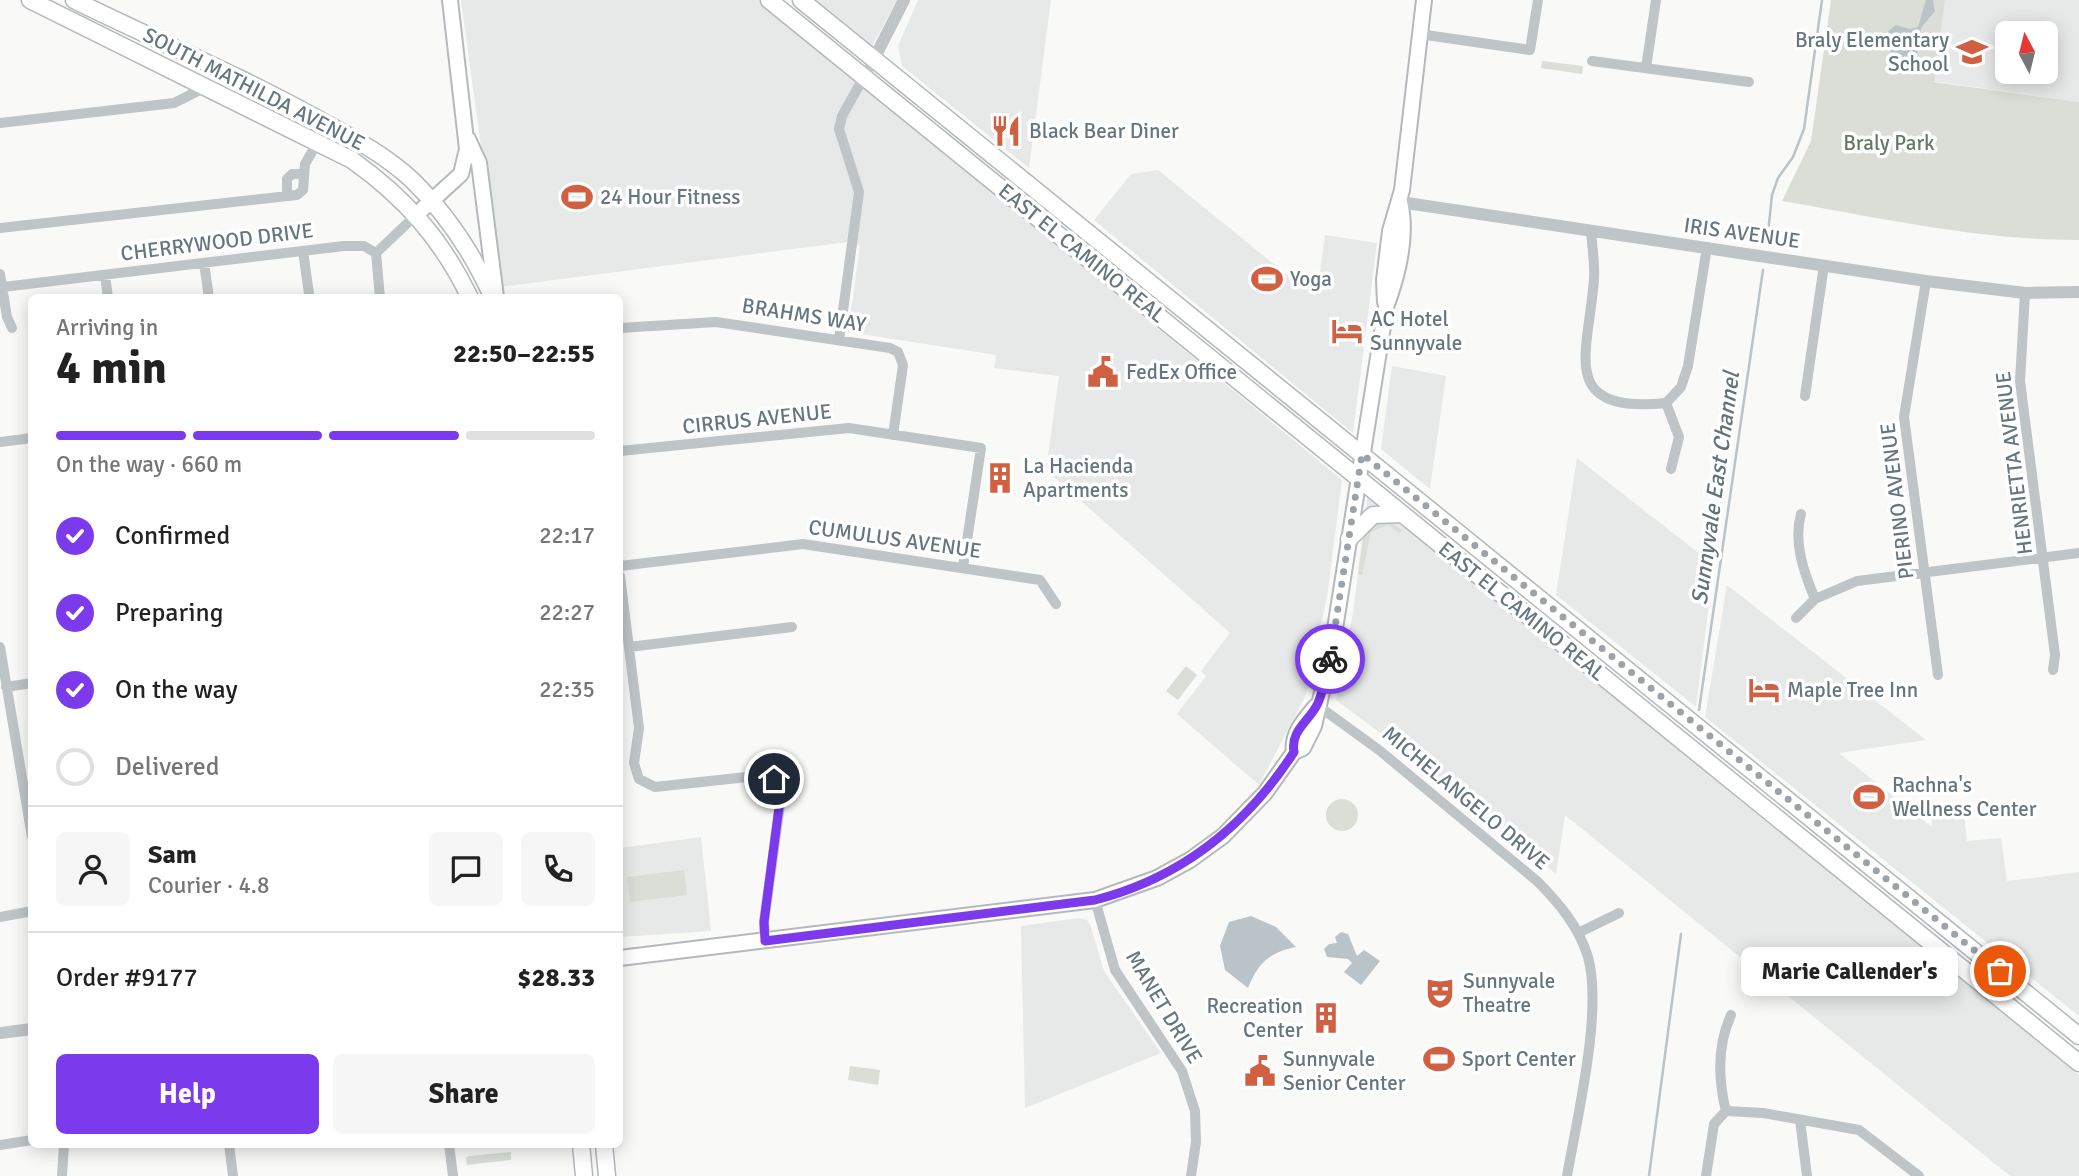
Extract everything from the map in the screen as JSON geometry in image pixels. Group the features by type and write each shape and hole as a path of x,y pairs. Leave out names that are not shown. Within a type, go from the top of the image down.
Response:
{"main road":[{"name":"SOUTH MATHILDA AVENUE","path":"30,0 352,160 389,186 417,214 451,262 468,294"},
{"name":"SOUTH MATHILDA AVENUE","path":"74,0 279,98 373,149 410,178 432,201 466,246 492,294"},
{"path":"417,214 461,174 467,149 450,0"},
{"name":"EAST EL CAMINO REAL","path":"769,0 2079,1063"},
{"name":"EAST EL CAMINO REAL","path":"801,0 2079,1036"},
{"path":"623,958 1095,900 1157,878 1206,848 1252,808 1294,752 1292,742 1303,721 1317,705 1331,654 1357,477 1386,307 1395,282 1404,220 1400,202 1424,0"},
{"path":"466,134 478,163 494,294"},
{"path":"1015,200 1021,195 1030,198 1063,223 1074,220"},
{"path":"1073,247 1093,251 1126,277 1132,277 1137,272"},
{"path":"1349,539 1373,515 1402,514"},
{"path":"1708,760 1740,770 1747,766"},
{"path":"1745,792 1758,789 1793,815 1819,825"},
{"path":"1985,986 2002,989 2079,1047"},
{"path":"581,1148 584,1176"},
{"path":"604,1148 607,1176"}],"street":[{"path":"839,340 859,192 839,129 842,116 890,32 904,0"},
{"path":"1419,34 1530,50 1538,0"},
{"path":"1646,68 1656,0"},
{"path":"1592,61 1749,82"},
{"path":"0,123 174,103 204,88"},
{"path":"0,228 287,196 302,192 303,174 317,144"},
{"path":"287,196 287,179 292,174 303,174"},
{"name":"IRIS AVENUE","path":"1400,202 1926,281 2025,293 2079,292"},
{"path":"380,294 376,253 417,214"},
{"path":"1591,230 1594,278 1583,361 1589,384 1608,399 1639,406 1666,403 1681,387 1688,366 1707,247"},
{"name":"CHERRYWOOD DRIVE","path":"3,287 357,245 376,253"},
{"path":"303,251 309,294"},
{"path":"204,262 208,294"},
{"path":"1805,396 1825,265"},
{"path":"0,274 7,317 12,328"},
{"path":"105,275 107,294"},
{"name":"PIERINO AVENUE","path":"1926,281 1905,417 1938,675"},
{"name":"HENRIETTA AVENUE","path":"2025,293 2020,381 2045,558 2055,654 2053,670"},
{"name":"BRAHMS WAY","path":"623,328 716,322 839,340 898,352 903,365 893,435"},
{"path":"1666,403 1679,437 1671,469"},
{"name":"CIRRUS AVENUE","path":"623,451 647,451 849,428 981,448 963,567"},
{"path":"0,442 28,438"},
{"path":"1801,514 1798,526 1803,571 1815,598"},
{"name":"CUMULUS AVENUE","path":"623,566 803,544 1041,580 1056,604"},
{"path":"1796,618 1815,598 1857,581 2079,553"},
{"path":"623,600 639,738 635,769 644,784 656,787 759,775 774,779 780,785 781,798 764,922 765,941"},
{"path":"629,647 792,627"},
{"path":"0,646 13,742 28,790"},
{"path":"6,687 28,684"},
{"name":"MICHELANGELO DRIVE","path":"1317,705 1379,750 1537,881 1558,902 1578,933 1588,956 1593,982 1593,1010 1567,1176"},
{"name":"MANET DRIVE","path":"1095,900 1115,970 1182,1071 1195,1111 1196,1142 1191,1176"},
{"path":"0,917 28,912"},
{"path":"1578,933 1619,913"},
{"path":"1726,1111 1718,1079 1726,1028 1731,1015"},
{"path":"0,1033 28,1030"},
{"path":"1706,1176 1714,1124 1726,1111 1737,1110 1859,1130 1919,1176"},
{"path":"1800,1120 1807,1176"},
{"path":"0,1145 28,1141"},
{"path":"62,1176 64,1148"},
{"path":"230,1148 233,1176"},
{"path":"450,1148 453,1176"}],"shaded area":[{"path":"461,0 759,0 1342,480 1327,597 1306,695 1259,785 1177,714 1206,676 1201,671 1230,633 1046,470 1059,376 994,368 996,355 848,332 860,246 848,242 500,287"},
{"path":"814,0 897,0 871,48"},
{"path":"918,0 1051,0 1029,168 902,66 898,46"},
{"path":"1926,0 1933,0 1935,11 1921,28 1918,52 1907,59 1896,58 1886,45 1886,33 1896,25 1910,29 1918,27"},
{"name":"Braly Elementary School","path":"1945,0 2079,0 2079,102 1933,81"},
{"path":"1158,170 1292,279 1319,280 1325,235 1377,243 1353,433 1094,220 1131,174"},
{"path":"1392,366 1446,376 1430,489 1381,449"},
{"path":"1577,458 1714,565 1696,707 1556,595"},
{"path":"1368,491 2079,1075 2079,1176 2010,1176 1565,815 1556,874 1403,750 1336,700 1353,613"},
{"path":"1727,585 1926,740 1839,753 1932,827 1931,810 1963,806 1967,841 2001,838 2007,881 2079,872 2079,1016 1705,717"},
{"path":"701,837 711,931 623,937 623,848"},
{"path":"1251,916 1276,927 1296,947 1279,952 1266,960 1248,988 1225,970 1220,946 1229,922"},
{"path":"1079,918 1087,920 1091,927 1104,971 1161,1053 1025,1108 1021,926"},
{"path":"1341,932 1348,934 1357,956 1364,950 1380,961 1361,985 1344,972 1352,963 1348,959 1327,957 1324,949 1329,944 1337,943 1335,937"}],"green space":[{"name":"Braly Park","path":"1831,0 1945,0 1934,82 2079,102 2079,240 1966,232 1782,201 1811,141"},
{"path":"1542,61 1583,66 1582,74 1541,68"},
{"path":"1376,521 1391,522 1403,531 1399,533 1388,525 1371,532 1362,575 1358,574 1364,534"},
{"path":"1186,666 1197,675 1178,700 1166,691"},
{"path":"1342,799 1354,803 1358,815 1354,827 1342,831 1330,827 1326,815 1330,803"},
{"path":"684,870 687,895 630,902 627,877"},
{"path":"850,1066 880,1070 878,1085 848,1080"},
{"path":"511,1152 511,1160 467,1165 466,1158 469,1156"}],"waterway":[{"name":"Sunnyvale East Channel","path":"1767,243 1772,195 1778,178 1793,157 1804,129 1822,0"},
{"name":"Sunnyvale East Channel","path":"1699,710 1763,270"},
{"name":"Sunnyvale East Channel","path":"1649,1176 1681,934"}],"way so far":[{"path":"1330,659 1362,454 2000,971"}],"place":[{"name":"Braly Elementary School","path":"1972,52"},
{"name":"Black Bear Diner","path":"1006,131"},
{"name":"24 Hour Fitness","path":"577,197"},
{"name":"Yoga","path":"1267,279"},
{"name":"AC Hotel Sunnyvale","path":"1347,331"},
{"name":"FedEx Office","path":"1103,372"},
{"name":"La Hacienda Apartments","path":"1000,478"},
{"name":"Maple Tree Inn","path":"1764,690"},
{"name":"Rachna's Wellness Center","path":"1869,797"},
{"name":"Marie Callender's","path":"2000,971"},
{"name":"Sunnyvale Theatre","path":"1440,993"},
{"name":"Recreation Center","path":"1326,1018"},
{"name":"Sport Center","path":"1439,1059"},
{"name":"Sunnyvale Senior Center","path":"1260,1071"}],"route":[{"path":"774,779 780,785 781,792 764,922 765,941 1095,900 1143,884 1173,870 1206,848 1252,808 1294,752 1292,742 1303,721 1317,705 1330,659"}]}
